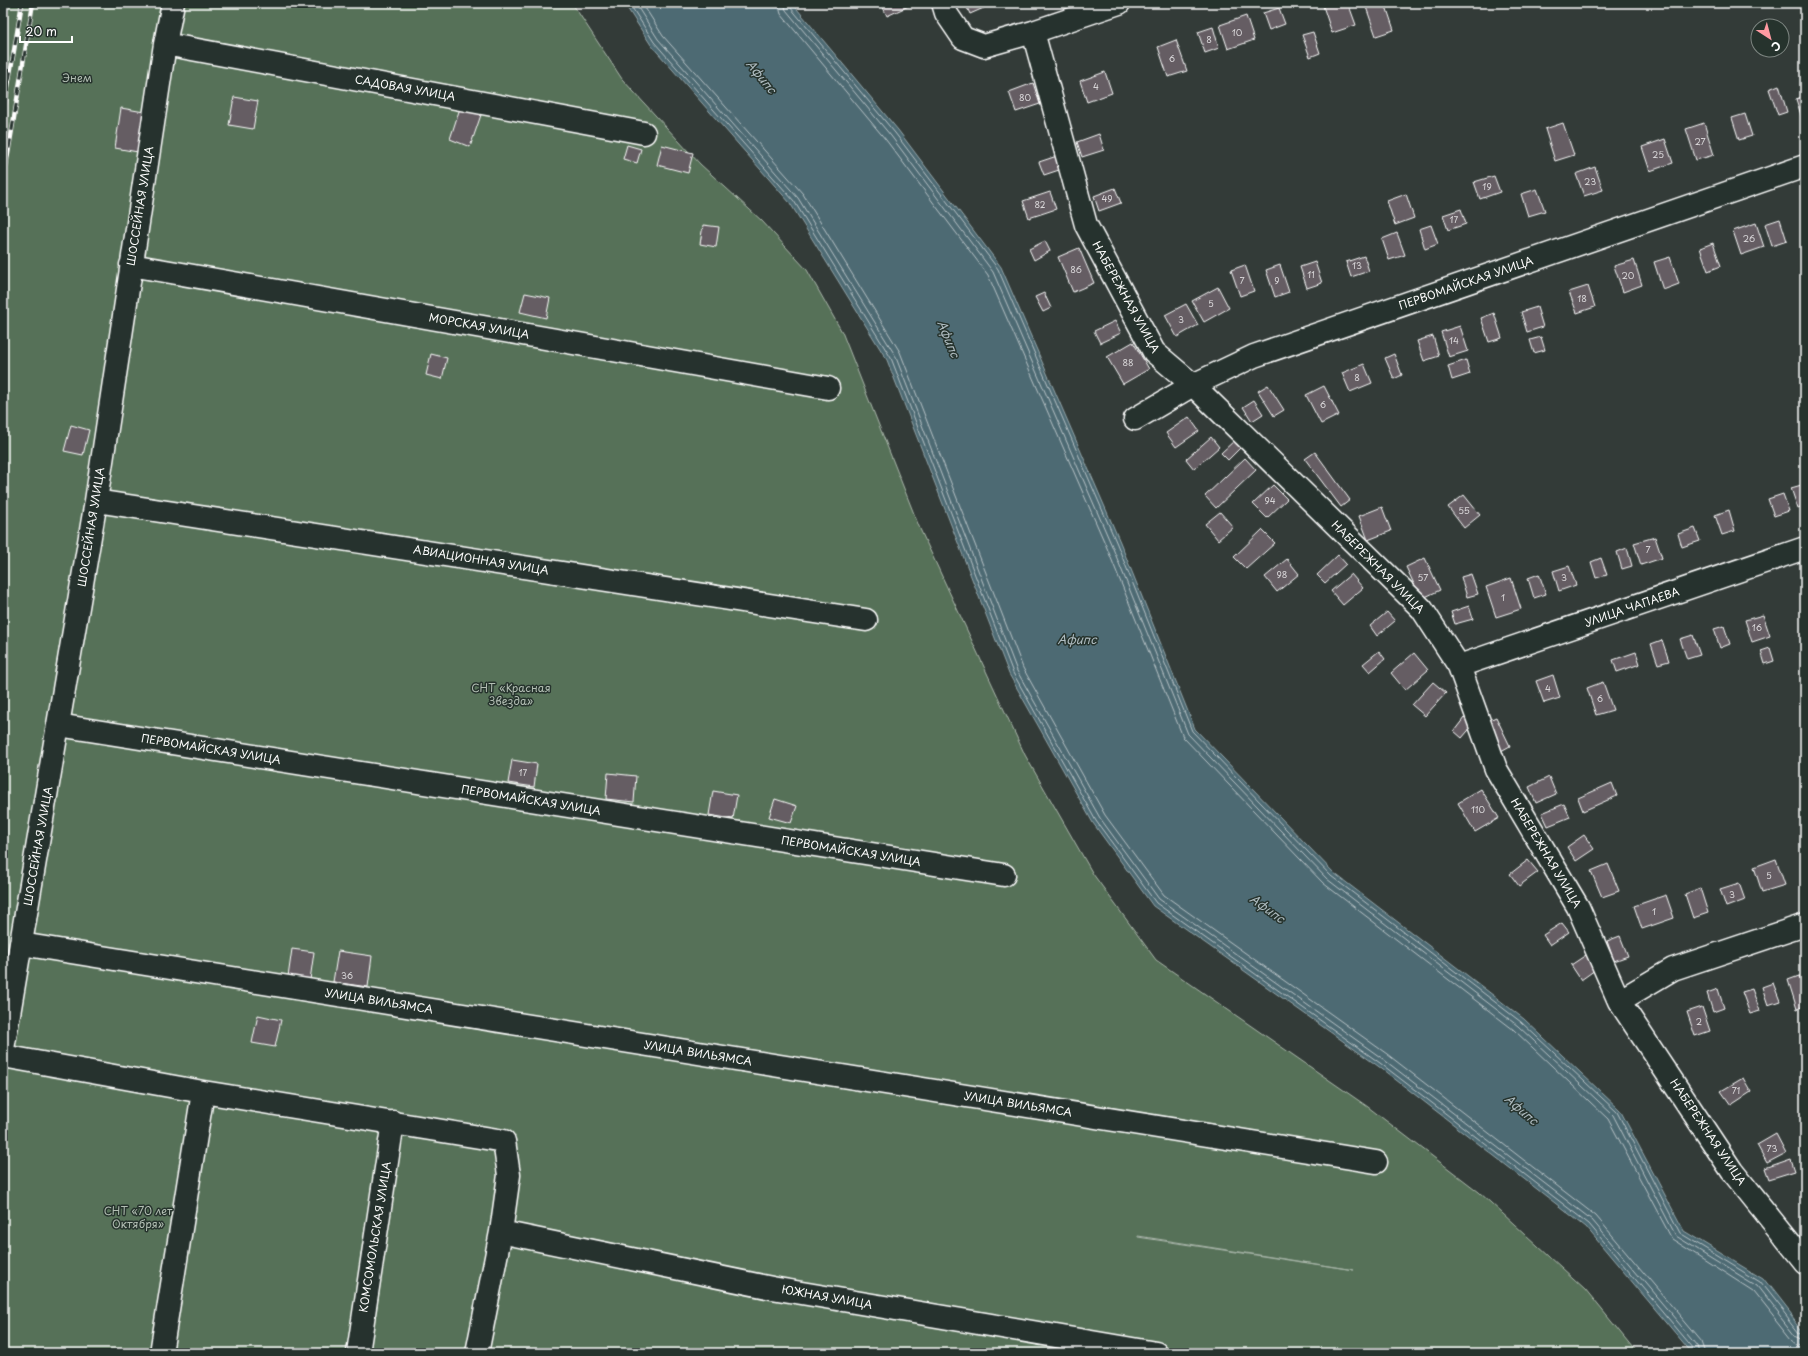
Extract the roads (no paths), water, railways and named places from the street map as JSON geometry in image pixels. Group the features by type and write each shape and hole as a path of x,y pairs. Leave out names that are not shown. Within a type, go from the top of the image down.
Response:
{"street":[{"name":"ШОССЕЙНАЯ УЛИЦА","path":"3,1049 96,501 165,44 173,3"},
{"path":"943,3 946,13 962,38 984,46 1033,32 1108,5"},
{"name":"НАБЕРЕЖНАЯ УЛИЦА","path":"1033,32 1086,225 1154,352 1192,385 1422,609 1459,666 1496,769 1578,907 1619,1001 1732,1171 1805,1262"},
{"name":"САДОВАЯ УЛИЦА","path":"165,44 644,132"},
{"name":"ПЕРВОМАЙСКАЯ УЛИЦА","path":"1135,419 1192,385 1254,356 1805,166"},
{"name":"МОРСКАЯ УЛИЦА","path":"131,265 828,388"},
{"name":"АВИАЦИОННАЯ УЛИЦА","path":"96,501 866,620"},
{"name":"УЛИЦА ЧАПАЕВА","path":"1459,666 1805,548"},
{"name":"ПЕРВОМАЙСКАЯ УЛИЦА","path":"58,725 1004,875"},
{"path":"1619,1001 1673,969 1805,925"},
{"name":"УЛИЦА ВИЛЬЯМСА","path":"21,944 1376,1162"},
{"path":"3,1056 203,1094 393,1122 504,1141 509,1175 501,1232 477,1353"},
{"path":"161,1353 203,1094"},
{"name":"КОМСОМОЛЬСКАЯ УЛИЦА","path":"358,1353 393,1122"},
{"name":"ЮЖНАЯ УЛИЦА","path":"501,1232 772,1288 1156,1353"}],"water":[{"name":"Афипс","path":"624,3 792,3 898,130 1001,267 1120,542 1195,729 1334,873 1524,1019 1620,1110 1684,1231 1763,1279 1805,1333 1805,1353 1692,1353 1586,1227 1378,1066 1153,906 1093,823 1009,674 887,360 790,203 651,45"}],"railway":[{"path":"3,116 22,3"},
{"path":"3,184 33,3"}],"park label":[{"name":"Энем","path":"77,78"},
{"name":"СНТ «Красная Звезда»","path":"511,694"},
{"name":"СНТ «70 лет Октября»","path":"138,1217"}]}
